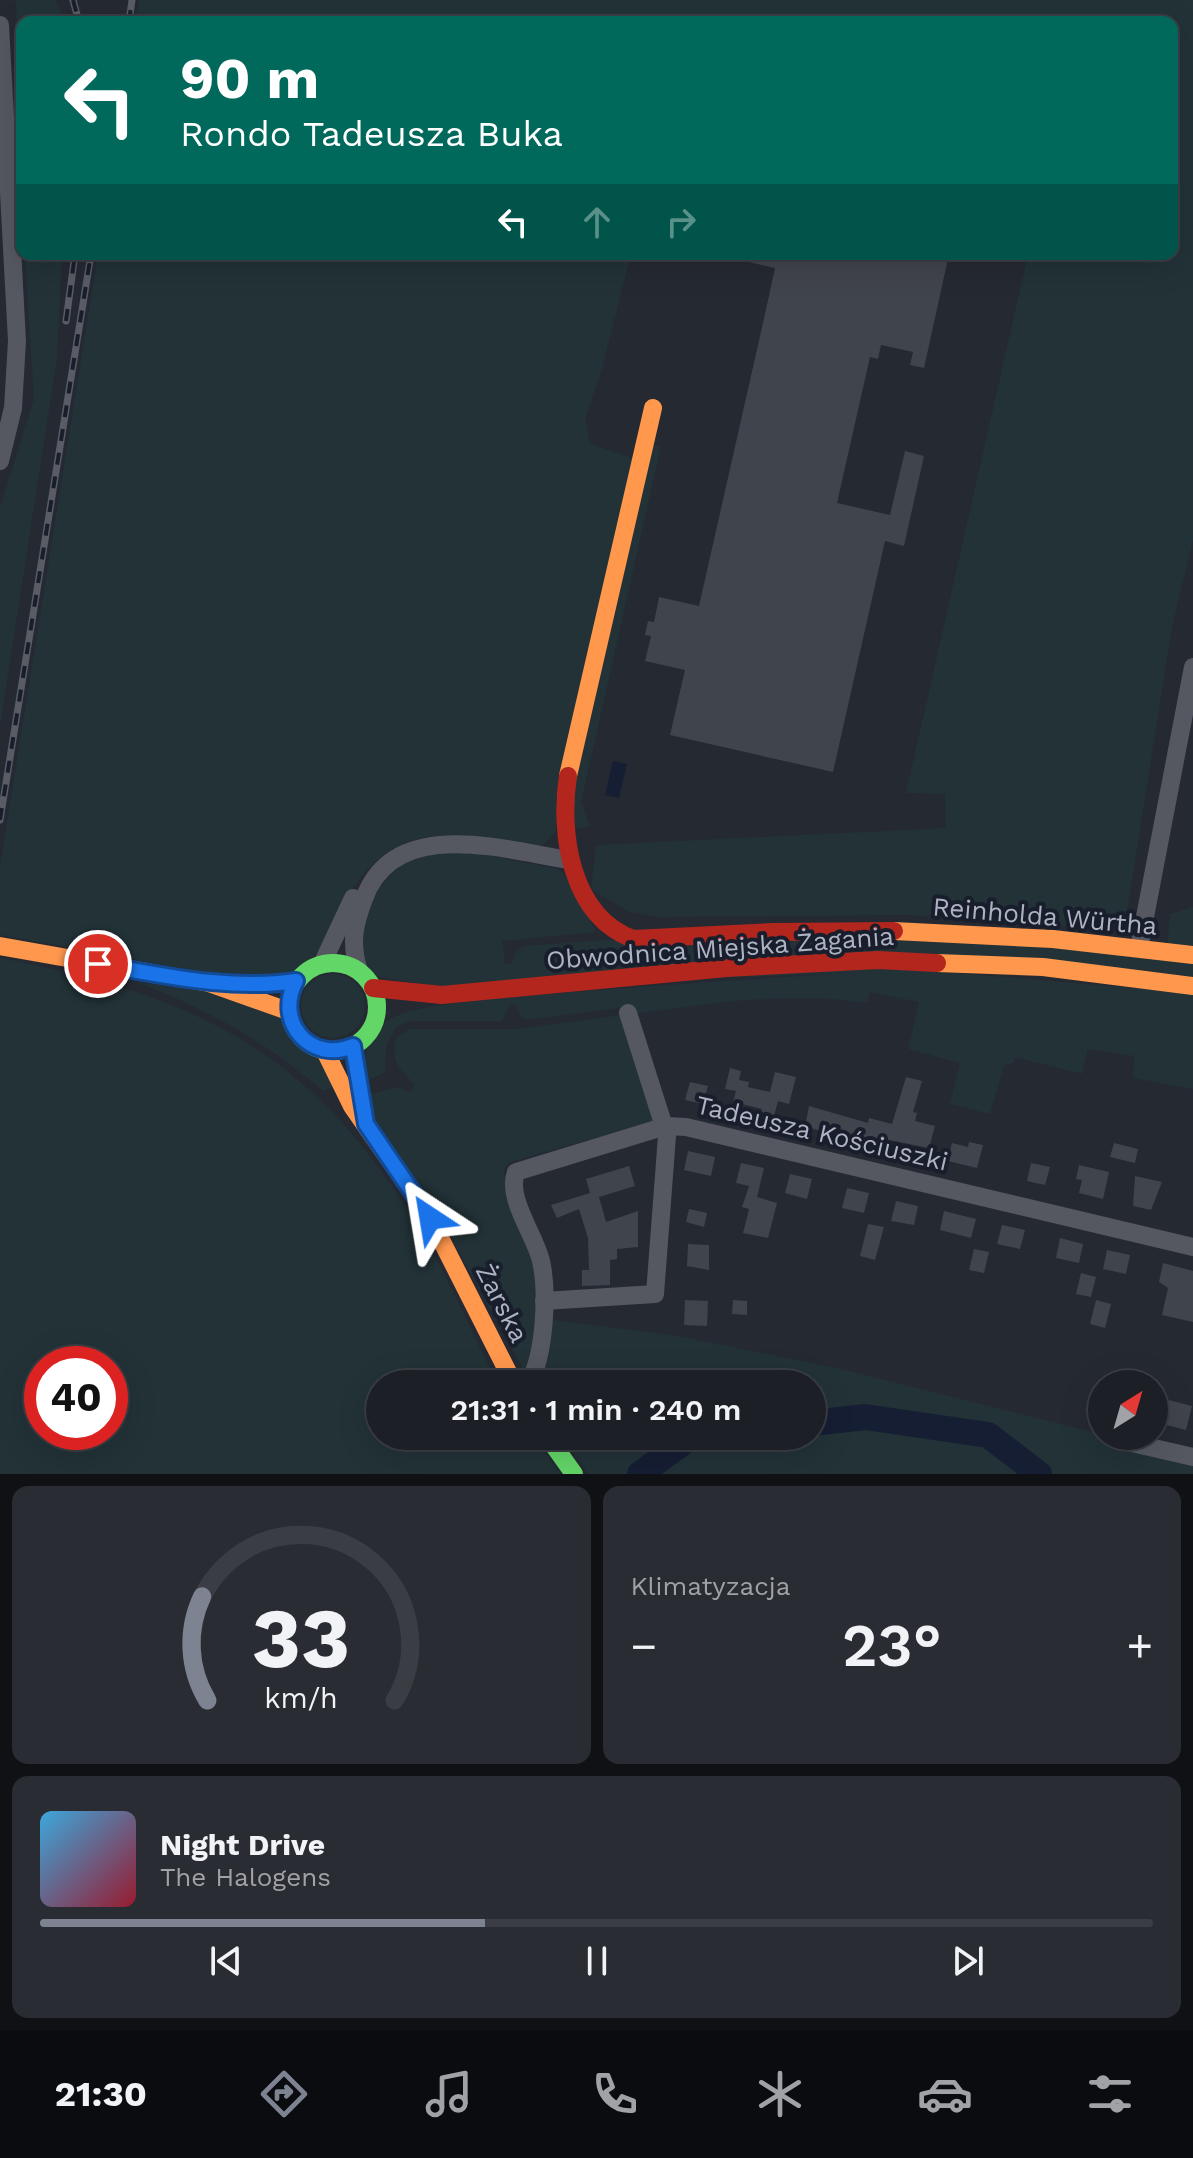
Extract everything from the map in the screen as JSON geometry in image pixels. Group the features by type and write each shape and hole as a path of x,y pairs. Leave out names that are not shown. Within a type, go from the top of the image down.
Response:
{"street":[{"path":"0,25 17,341 13,408 0,461"},
{"name":"Reinholda Würtha","path":"653,408 570,759 564,811 569,860 597,919 610,931 633,939 953,931 1193,955"},
{"path":"1139,948 1193,667"},
{"path":"322,964 354,897 396,858 429,845 474,844 569,860"},
{"path":"359,971 352,940 369,882"},
{"path":"0,946 209,983 271,985 296,981 322,964 341,963 359,971 373,988 377,1004 375,1021 367,1036 353,1046 325,1051 305,1041 297,1033 288,1011 296,981"},
{"name":"Obwodnica Miejska Żagania","path":"373,988 442,995 726,968 878,960 1043,967 1193,986"},
{"path":"209,983 288,1011"},
{"name":"Obwodnica Miejska Żagania","path":"375,1021 442,995"},
{"path":"544,1301 655,1294 666,1126 628,1013"},
{"name":"Żarska","path":"353,1046 366,1124"},
{"name":"Żarska","path":"325,1051 366,1124 420,1202 507,1370"},
{"name":"Tadeusza Kościuszki","path":"534,1370 538,1359 544,1301 541,1260 515,1193 516,1172 666,1126 686,1127 1193,1247"},
{"path":"557,1450 572,1472"},
{"path":"1162,1450 1193,1457"}],"shaded area":[{"path":"16,0 56,0 62,16 17,16"},
{"path":"139,0 1193,0 1193,540 1172,627 1125,925 1106,929 909,915 659,917 629,912 591,889 596,845 946,828 945,794 906,793 1027,260 1178,260 1178,16 137,16"},
{"path":"25,260 62,260 57,358 0,726 0,508 34,399"},
{"path":"97,260 629,260 601,372 585,419 590,444 633,458 555,833 543,845 533,847 466,836 438,836 413,840 391,850 370,867 351,892 313,957 292,973 271,979 226,977 0,935 0,867"},
{"path":"653,446 661,446 581,802 590,827 575,828 572,799"},
{"path":"441,852 476,853 557,869 565,874 596,932 502,941 505,964 512,963 515,953 523,946 604,940 910,935 1193,960 1193,977 1101,965 442,987 373,976 359,949 369,913 382,885 404,864"},
{"path":"1193,907 1193,951 1167,947 1170,914"},
{"path":"0,958 124,988 179,1008 230,1033 277,1063 321,1100 362,1146 416,1223 491,1370 366,1370 366,1450 543,1450 561,1474 0,1474"},
{"path":"909,969 1193,993 1193,1089 1133,1078 1134,1056 1088,1049 1082,1074 1015,1057 1014,1062 1004,1066 990,1114 950,1104 960,1063 908,1049 919,1002 870,992 867,1003 779,998 633,1014 625,1007 527,1020 511,1003 502,1021 412,1021 397,1026 386,1046 385,1073 363,1082 365,1054 375,1032 390,1019 415,1010 564,993"},
{"path":"333,974 345,976 356,983 363,994 363,1018 356,1029 345,1036 333,1038 321,1036 310,1029 303,1018 301,1006 303,994 310,983 321,976"},
{"path":"136,982 214,992 281,1016 293,1039 320,1057 338,1085 323,1091 280,1057 234,1028"},
{"path":"622,1015 656,1121 510,1162 503,1170 532,1248 545,1319 672,1335 841,1369 1088,1431 1088,1450 1165,1450 1193,1457 1193,1474 588,1474 571,1450 826,1450 826,1370 523,1370 447,1230 377,1125 366,1095 398,1087 410,1092 415,1085 400,1069 394,1053 396,1038 409,1029 518,1029"}],"water":[{"path":"613,761 627,764 619,798 605,795"}],"building":[{"path":"740,260 948,260 924,368 910,365 913,352 881,345 878,359 870,357 837,503 890,515 905,451 924,456 904,546 885,541 833,772 670,735 685,670 645,661 651,636 645,635 648,621 654,622 659,597 699,606 775,268"},
{"path":"730,1068 741,1071 739,1080 749,1082 748,1087 770,1092 775,1072 796,1077 789,1104 778,1101 773,1120 760,1117 762,1109 733,1102 736,1091 725,1089"},
{"path":"906,1077 922,1081 913,1112 917,1113 915,1121 935,1126 929,1148 879,1138 877,1144 805,1127 809,1106 868,1123 869,1118 892,1124"},
{"path":"690,1082 708,1086 703,1104 685,1100"},
{"path":"969,1142 983,1145 977,1168 948,1161 952,1143 968,1147"},
{"path":"1114,1143 1138,1149 1135,1163 1110,1157"},
{"path":"688,1151 715,1157 711,1176 684,1170"},
{"path":"741,1163 764,1168 757,1197 777,1203 768,1238 743,1233 749,1209 742,1207 749,1186 736,1183"},
{"path":"1031,1163 1050,1167 1045,1185 1027,1181"},
{"path":"1079,1165 1109,1172 1103,1199 1079,1193 1082,1180 1076,1179"},
{"path":"629,1166 635,1186 599,1197 606,1222 638,1211 638,1247 617,1249 617,1259 610,1260 610,1285 582,1286 582,1270 589,1270 588,1238 579,1209 557,1218 551,1205 590,1193 586,1179"},
{"path":"790,1174 812,1179 807,1199 785,1193"},
{"path":"1135,1176 1162,1182 1151,1210 1133,1206"},
{"path":"847,1188 869,1193 864,1213 842,1208"},
{"path":"896,1201 918,1206 914,1225 891,1221"},
{"path":"689,1209 707,1213 704,1227 686,1222"},
{"path":"944,1211 976,1219 971,1238 940,1230"},
{"path":"868,1224 884,1227 875,1260 860,1256"},
{"path":"1002,1225 1025,1230 1020,1249 997,1244"},
{"path":"1060,1238 1083,1244 1079,1263 1056,1258"},
{"path":"688,1244 709,1245 709,1270 687,1266"},
{"path":"974,1249 989,1252 984,1273 969,1270"},
{"path":"1107,1250 1130,1255 1126,1274 1103,1269"},
{"path":"1163,1263 1193,1271 1193,1322 1162,1315 1168,1288 1159,1282"},
{"path":"1081,1273 1096,1277 1091,1297 1076,1294"},
{"path":"685,1300 708,1301 707,1326 684,1325"},
{"path":"733,1300 747,1301 747,1315 732,1314"},
{"path":"1096,1300 1111,1304 1105,1328 1090,1324"},
{"path":"1168,1400 1192,1406 1186,1430 1168,1425"}],"waterway":[{"path":"826,1421 865,1417 988,1435 1039,1474"},
{"path":"640,1474 673,1450"}],"railway":[{"path":"73,0 77,16"},
{"path":"130,16 132,0"},
{"path":"66,321 74,260"},
{"path":"0,820 90,260"}],"traffic: fast":[{"path":"324,963 342,963 358,970 370,982 377,998 377,1007 377,1016 370,1032 358,1044 342,1051 324,1051 308,1044 296,1032 289,1016 289,998 296,982 308,970 324,963"},
{"path":"557,1450 574,1474"}],"traffic: slow":[{"path":"568,776 653,408"},
{"path":"894,931 1053,939 1193,955"},
{"path":"0,946 209,983 288,1011"},
{"path":"937,963 1043,967 1193,986"},
{"path":"353,1046 363,1106"},
{"path":"325,1051 352,1106 430,1218 507,1370"}],"traffic: jam":[{"path":"568,776 566,823 574,871 595,912 612,928 633,939 773,932 894,931"},
{"path":"373,988 442,995 726,968 878,960 937,963"}],"route":[{"path":"98,964 209,983 271,985 296,981 289,1001 291,1023 297,1033 314,1047 335,1051 353,1046 366,1124 430,1218"}]}
